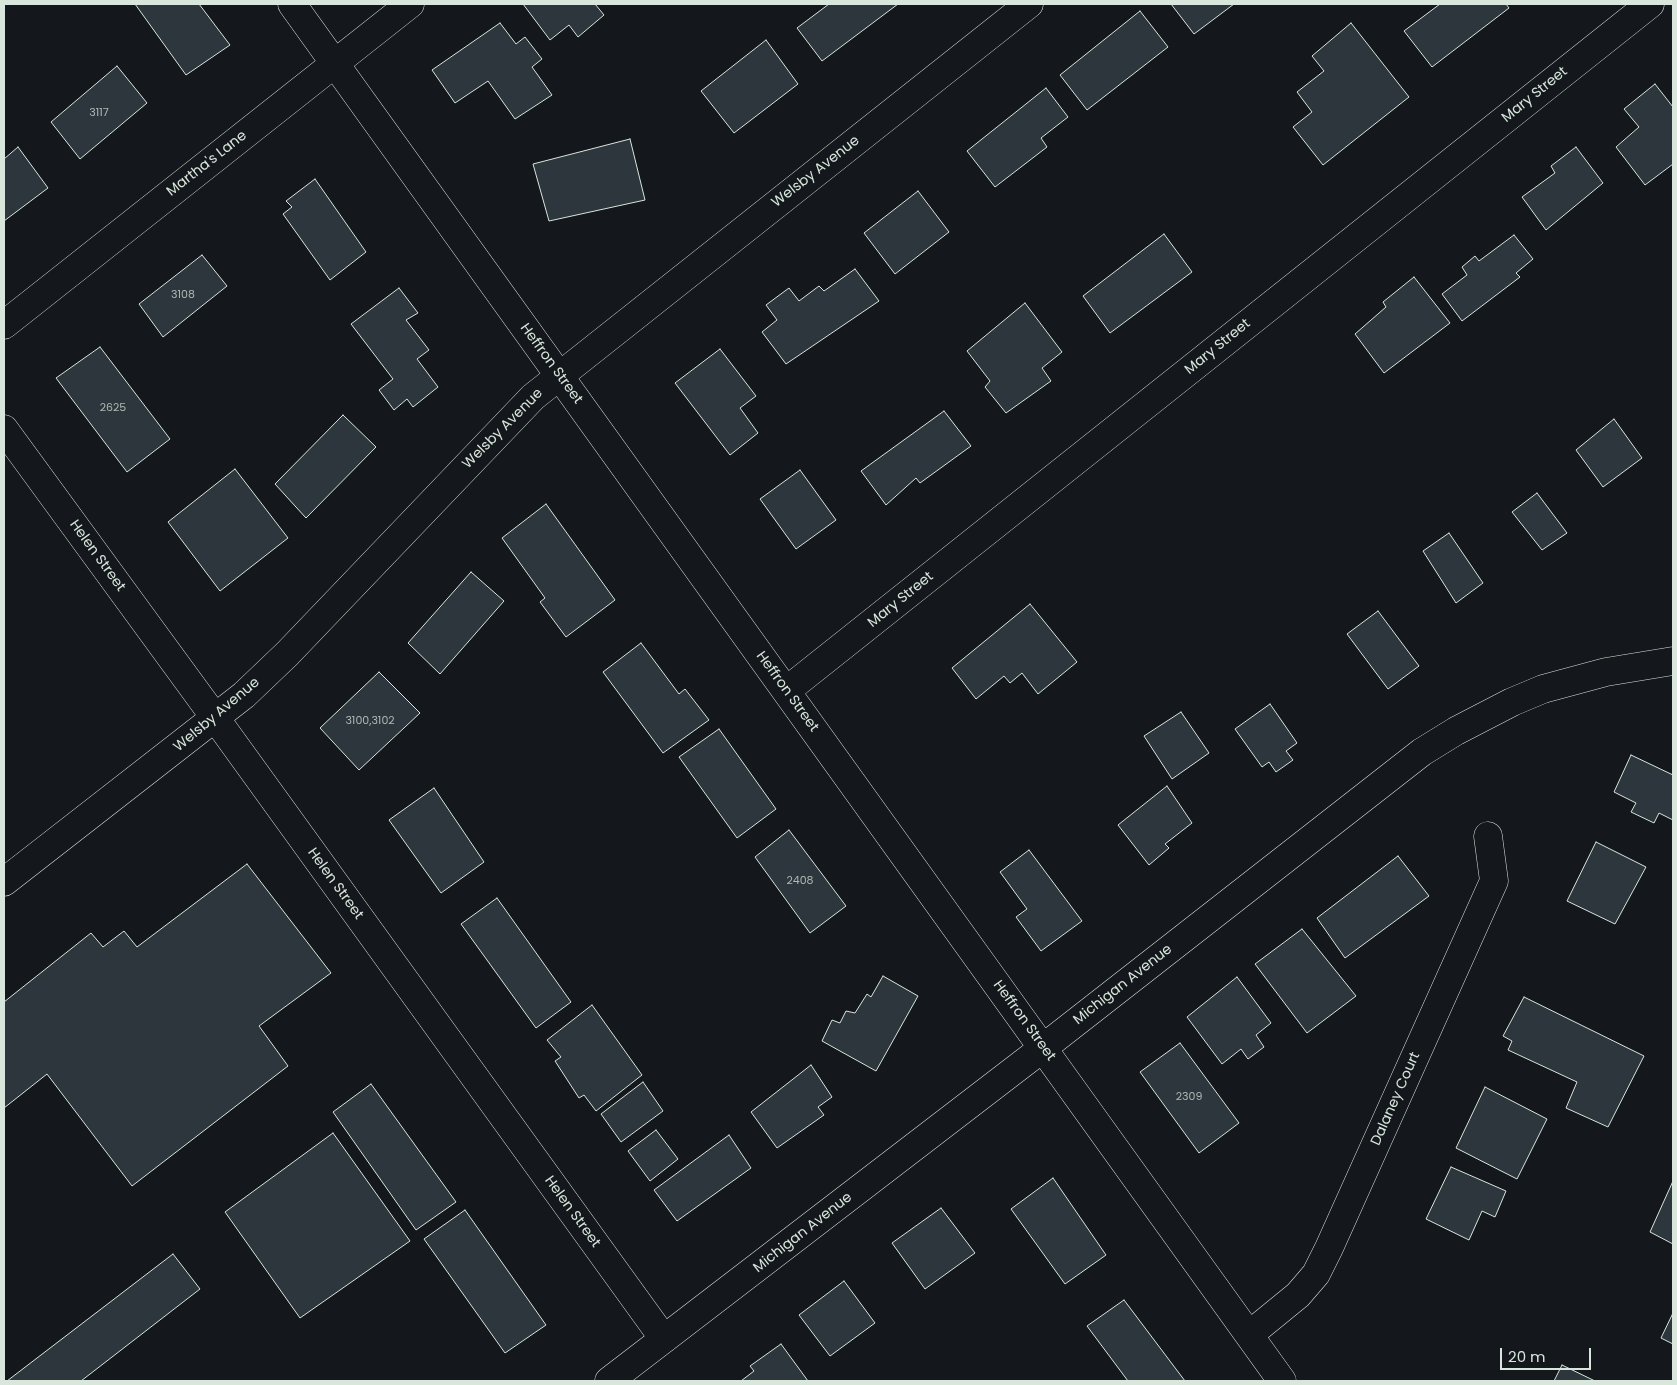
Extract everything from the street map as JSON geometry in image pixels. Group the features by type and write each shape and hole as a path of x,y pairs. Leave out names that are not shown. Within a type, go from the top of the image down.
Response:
{"street":[{"name":"Heffron Street","path":"292,4 1282,1381"},
{"name":"Martha's Lane","path":"4,325 410,4"},
{"name":"Welsby Avenue","path":"4,882 216,719 287,654 516,413 559,375 1029,4"},
{"name":"Mary Street","path":"786,691 1650,4"},
{"name":"Helen Street","path":"4,429 664,1339"},
{"name":"Michigan Avenue","path":"609,1381 1042,1048 1422,752 1456,731 1512,702 1543,689 1606,672 1673,660"},
{"name":"Dalaney Court","path":"1249,1335 1298,1295 1316,1274 1329,1248 1494,882 1488,836"}],"building":[{"path":"135,4 199,4 230,45 186,75"},
{"path":"523,4 595,4 604,15 578,37 569,25 550,40"},
{"path":"829,4 898,4 822,61 797,28"},
{"path":"1171,4 1234,4 1194,34"},
{"path":"1440,4 1506,4 1509,8 1432,67 1404,31"},
{"path":"1140,11 1168,47 1087,110 1060,75"},
{"path":"500,23 516,44 525,37 542,59 532,67 552,95 515,119 488,81 455,103 432,70"},
{"path":"1351,23 1409,97 1323,165 1293,127 1312,112 1297,92 1324,71 1312,56"},
{"path":"766,40 798,84 734,133 701,91"},
{"path":"117,66 147,103 80,159 51,122"},
{"path":"1655,84 1673,107 1673,164 1645,185 1616,147 1639,127 1624,109"},
{"path":"1046,88 1068,117 1041,138 1047,147 995,187 967,151"},
{"path":"630,139 645,200 549,221 533,164"},
{"path":"18,147 48,188 4,221 4,159"},
{"path":"1576,147 1603,183 1546,230 1522,197 1555,173 1551,166"},
{"path":"315,179 366,252 330,280 283,214 292,207 286,201"},
{"path":"918,191 949,232 895,274 864,233"},
{"path":"1164,234 1192,272 1110,333 1083,296"},
{"path":"1514,235 1533,259 1516,273 1520,277 1462,321 1442,294 1467,275 1462,267 1475,256 1479,261"},
{"path":"202,255 227,286 163,337 139,304"},
{"path":"855,269 879,301 786,364 762,332 777,320 766,305 789,288 799,301 819,286 824,291"},
{"path":"1414,277 1450,323 1384,373 1355,334 1386,307 1383,302"},
{"path":"399,288 418,313 406,320 429,350 417,359 438,387 413,407 407,399 394,410 379,390 393,379 351,324"},
{"path":"1025,303 1062,352 1042,368 1051,381 1006,413 985,387 990,381 967,351"},
{"path":"100,347 170,439 127,472 56,378"},
{"path":"720,349 756,396 740,408 758,433 730,455 675,383"},
{"path":"944,411 971,446 920,483 916,478 886,505 861,471"},
{"path":"343,415 376,447 306,518 275,484"},
{"path":"1614,419 1642,458 1603,487 1576,450"},
{"path":"235,469 288,538 220,591 168,522"},
{"path":"800,470 836,520 796,549 760,499"},
{"path":"1537,493 1567,533 1542,550 1512,512"},
{"path":"546,504 615,600 566,637 540,602 545,598 502,538"},
{"path":"1449,533 1483,583 1456,603 1423,551"},
{"path":"471,572 504,601 440,674 408,643"},
{"path":"1030,604 1077,662 1038,694 1022,673 1010,683 1004,676 976,699 952,668"},
{"path":"1378,611 1419,666 1388,689 1347,634"},
{"path":"641,643 679,694 685,689 709,720 663,753 603,672"},
{"path":"379,672 420,713 359,770 320,728"},
{"path":"1270,704 1297,743 1286,751 1293,760 1276,772 1269,762 1262,767 1235,729"},
{"path":"1181,712 1209,753 1172,779 1144,736"},
{"path":"719,729 776,809 737,838 679,757"},
{"path":"1631,755 1673,775 1673,820 1659,813 1654,823 1631,812 1636,803 1614,792"},
{"path":"1167,786 1192,823 1165,844 1169,848 1149,865 1118,825"},
{"path":"434,788 484,862 441,893 389,820"},
{"path":"789,830 846,906 810,933 755,857"},
{"path":"1596,842 1646,867 1615,924 1567,901"},
{"path":"1029,850 1082,921 1041,951 1016,917 1027,909 1000,872"},
{"path":"1398,856 1429,896 1345,958 1317,918"},
{"path":"247,864 331,973 259,1026 288,1066 132,1186 47,1074 4,1108 4,1002 91,933 103,947 124,931 137,947"},
{"path":"497,898 571,1002 536,1028 461,924"},
{"path":"1302,929 1356,996 1307,1033 1255,964"},
{"path":"883,976 918,996 876,1071 822,1041 832,1020 840,1023 846,1011 855,1013 867,994 871,997"},
{"path":"1237,977 1271,1023 1256,1035 1264,1047 1248,1059 1241,1049 1222,1064 1187,1017"},
{"path":"1524,997 1644,1056 1608,1127 1566,1108 1577,1082 1508,1050 1512,1041 1503,1036"},
{"path":"592,1005 642,1075 596,1111 584,1095 579,1098 555,1061 561,1057 547,1040"},
{"path":"1180,1043 1239,1123 1199,1153 1140,1072"},
{"path":"811,1065 832,1097 818,1107 824,1115 777,1148 751,1112"},
{"path":"643,1082 663,1111 621,1142 601,1114"},
{"path":"371,1084 456,1202 416,1230 333,1112"},
{"path":"1485,1087 1547,1119 1517,1179 1456,1148"},
{"path":"656,1130 678,1159 650,1181 628,1151"},
{"path":"333,1133 410,1241 300,1318 225,1212"},
{"path":"729,1135 751,1168 677,1221 654,1190"},
{"path":"1451,1167 1506,1191 1495,1217 1482,1211 1469,1240 1426,1219"},
{"path":"1053,1178 1106,1255 1065,1284 1011,1209"},
{"path":"1673,1181 1673,1244 1650,1232"},
{"path":"941,1208 975,1253 925,1289 892,1243"},
{"path":"465,1210 546,1325 505,1353 424,1239"},
{"path":"173,1254 200,1289 81,1381 7,1381"},
{"path":"844,1281 875,1323 830,1356 799,1315"},
{"path":"1124,1300 1185,1381 1128,1381 1087,1326"},
{"path":"1673,1313 1673,1344 1661,1338"},
{"path":"781,1344 808,1381 741,1381 754,1371 750,1366"},
{"path":"1562,1365 1595,1381 1554,1381"}]}
